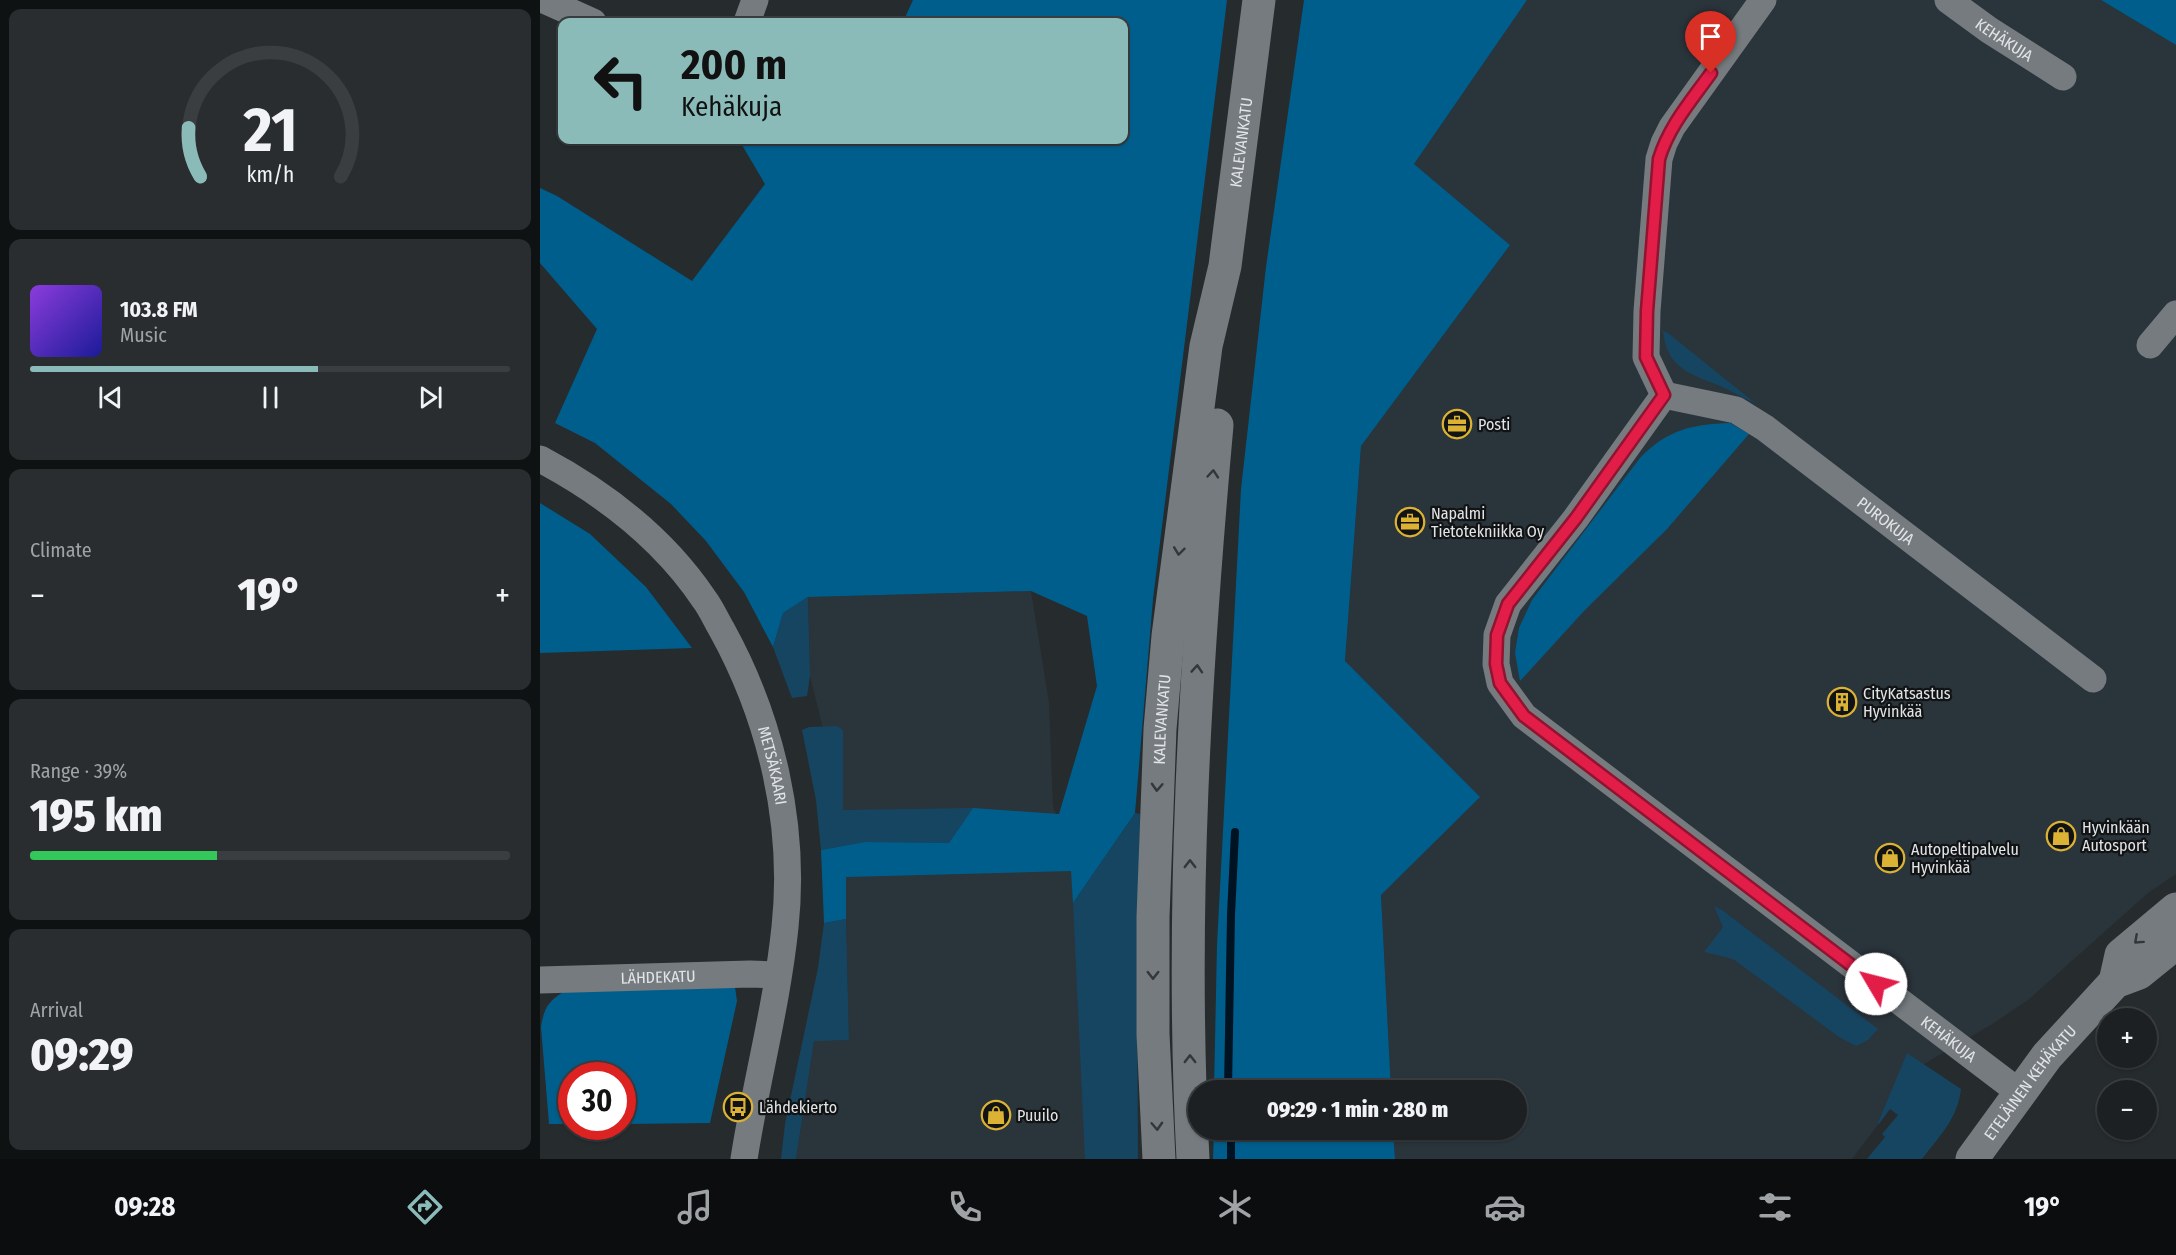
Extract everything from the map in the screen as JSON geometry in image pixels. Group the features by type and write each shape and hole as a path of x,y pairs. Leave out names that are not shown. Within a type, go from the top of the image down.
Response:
{"main road":[{"name":"KALEVANKATU","path":"1159,1159 1153,1034 1153,917 1160,729 1168,636 1206,346 1221,286 1259,0"},
{"name":"KALEVANKATU","path":"1193,1159 1190,1108 1190,815 1205,558 1225,349 1221,286"},
{"name":"ETELÄINEN KEHÄKATU","path":"2115,982 2121,955 2176,909"},
{"name":"ETELÄINEN KEHÄKATU","path":"1972,1159 2047,1056 2115,982 2139,973 2176,943"}],"street":[{"path":"544,0 583,18"},
{"path":"748,18 755,0"},
{"path":"1664,395 1646,357 1647,311 1659,159 1672,128 1763,0"},
{"name":"KEHÄKUJA","path":"1948,0 1989,30 2063,77"},
{"path":"2150,345 2176,314"},
{"name":"PUROKUJA","path":"1664,395 1736,410 1766,428 2092,679"},
{"name":"KEHÄKUJA","path":"1664,395 1576,518 1508,604 1497,635 1496,664 1500,683 1524,716 2019,1092"},
{"name":"METSÄKAARI","path":"540,459 606,498 666,552 704,599 734,653 753,694 767,738 784,827 787,888 785,927 744,1159"},
{"name":"LÄHDEKATU","path":"540,980 777,975"}],"shaded area":[{"path":"913,0 1227,0 1153,599 1135,813 1073,903 1071,871 846,877 846,919 824,923 821,850 865,842 949,843 973,808 1059,814 1097,686 1087,616 1031,591 808,597 783,613 773,647 744,592 706,541 671,504 595,443 555,423 597,329 540,263 540,188 557,196 692,281 765,184 741,144 1128,144 1128,18 905,18"},
{"path":"1304,0 1527,0 1414,164 1510,245 1361,446 1345,661 1480,797 1381,895 1390,1080 1214,1080 1217,945 1241,489 1266,267"},
{"path":"1527,0 2101,0 2176,45 2176,874 2148,893 2028,1000 1924,1064 1852,1159 1395,1159 1394,1140 1527,1140 1527,1080 1390,1080 1381,895 1479,797 1345,662 1361,446 1510,245 1414,164"},
{"path":"2101,0 2176,0 2176,45"},
{"path":"1663,331 1755,403 1682,368 1670,354 1665,344"},
{"path":"1730,423 1749,434 1667,529 1584,611 1520,681 1515,653 1519,628 1532,600 1640,458 1660,441 1681,430"},
{"path":"540,503 590,534 646,587 692,648 540,653"},
{"path":"1031,591 1049,702 1053,805 1072,871 1094,1159 796,1159 814,1040 849,1040 843,810 810,676 808,597"},
{"path":"808,597 810,676 807,696 792,698 773,647 783,613"},
{"path":"837,726 843,730 843,810 973,808 949,843 865,842 821,850 816,800 802,730 809,727"},
{"path":"1135,813 1140,814 1137,985 1138,1159 1085,1159 1073,903"},
{"path":"1714,906 1878,1029 1868,1040 1856,1046 1839,1037 1733,959 1704,952 1723,927"},
{"path":"846,919 849,1040 814,1041 796,1159 781,1159 785,1124 818,968 824,923"},
{"path":"735,987 737,1001 710,1123 636,1124 636,1062 558,1062 558,1124 549,1124 541,1027 548,1006 565,991"},
{"path":"1907,1053 1961,1089 1956,1109 1947,1127 1922,1159 1867,1159 1885,1137 1882,1134 1898,1115 1890,1109 1878,1123"},
{"path":"1214,1140 1394,1140 1395,1159 1213,1159"}],"waterway":[{"path":"1228,1080 1235,832"},
{"path":"1231,1140 1231,1159"}],"place":[{"name":"Posti","path":"1457,424"},
{"name":"Napalmi Tietotekniikka Oy","path":"1410,522"},
{"name":"CityKatsastus Hyvinkää","path":"1842,702"},
{"name":"Hyvinkään Autosport","path":"2061,836"},
{"name":"Autopeltipalvelu Hyvinkää","path":"1890,858"},
{"name":"Lähdekierto","path":"738,1107"},
{"name":"Puuilo","path":"996,1115"}],"route":[{"path":"1711,73 1672,128 1659,159 1647,311 1646,357 1664,395 1576,518 1508,604 1497,635 1496,664 1500,683 1524,716 1876,984"}]}
